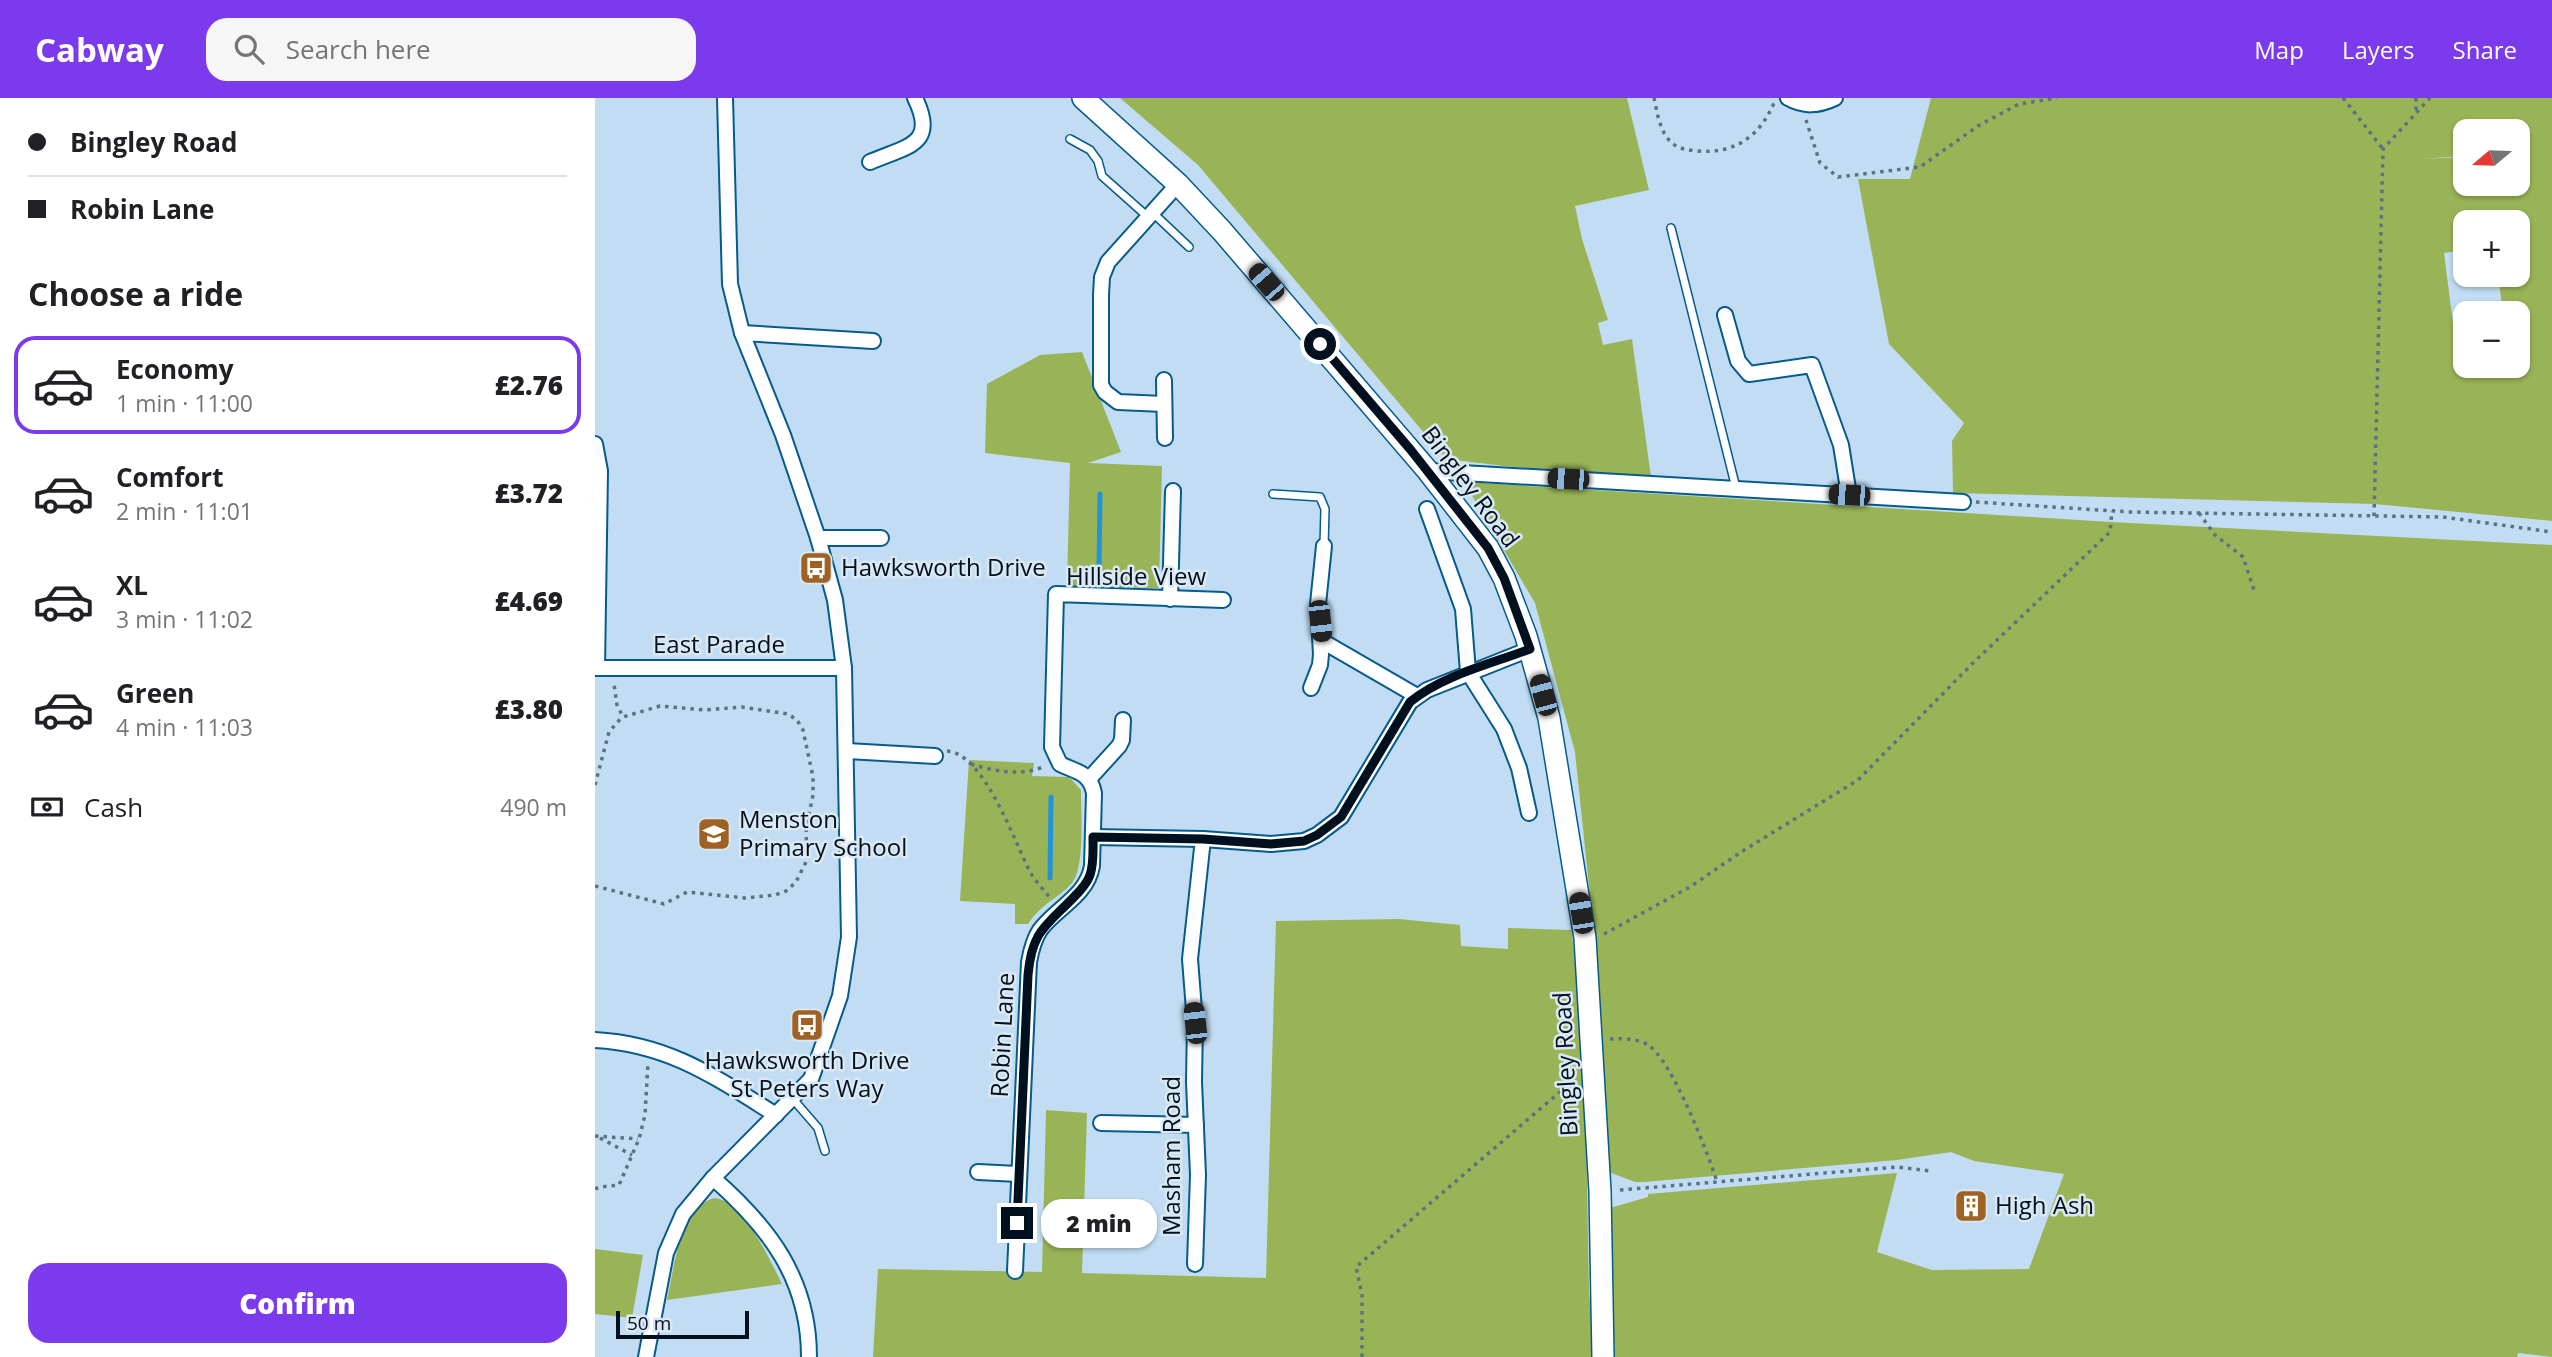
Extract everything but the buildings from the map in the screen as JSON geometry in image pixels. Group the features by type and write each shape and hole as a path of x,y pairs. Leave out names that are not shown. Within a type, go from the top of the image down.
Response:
{"street":[{"path":"646,1357 666,1253 683,1214 713,1178 811,1079 839,996 849,937 844,667 835,600 818,538 783,435 742,333 730,284 725,98"},
{"path":"870,162 917,142 924,131 924,123 915,98"},
{"name":"Bingley Road","path":"1083,98 1178,184 1222,231 1429,471 1488,548 1504,578 1530,649 1551,729 1585,938 1600,1191 1603,1357"},
{"path":"1795,101 1822,104 1835,98"},
{"path":"1164,404 1118,402 1105,392 1100,377 1102,277 1108,262 1178,184"},
{"path":"1725,315 1738,361 1749,374 1812,365 1841,445 1849,495"},
{"path":"742,333 873,341"},
{"path":"1164,380 1165,438"},
{"path":"595,444 600,471 596,668"},
{"path":"1429,471 1963,502"},
{"path":"1170,598 1173,491"},
{"path":"1427,509 1462,608 1466,626 1468,672 1504,729 1519,768 1529,813"},
{"path":"818,538 881,538"},
{"path":"1311,688 1320,666 1322,641 1318,604 1324,546"},
{"name":"Hillside View","path":"1057,760 1052,739 1056,594 1223,600"},
{"path":"1322,641 1417,696"},
{"path":"1057,760 1075,768 1089,779 1094,793 1093,837 1292,844 1331,827 1349,807 1403,710 1417,696 1468,672 1530,649"},
{"name":"East Parade","path":"596,668 844,667"},
{"path":"1089,779 1119,746 1123,720"},
{"path":"846,751 935,756"},
{"name":"Robin Lane","path":"1015,1271 1029,962 1039,932 1090,878 1093,837"},
{"name":"Masham Road","path":"1195,1264 1198,1175 1195,1023 1190,959 1203,839"},
{"path":"595,1041 619,1041 686,1061 776,1115"},
{"path":"1101,1123 1196,1125"},
{"path":"978,1172 1019,1174"},
{"path":"713,1178 763,1226 781,1253 797,1288 806,1320 809,1357"}],"lane":[{"path":"1070,139 1079,141 1090,150 1098,162 1102,176 1189,247"},
{"path":"1671,228 1736,488"},
{"path":"1273,494 1320,497 1325,509 1324,546"},
{"path":"792,1098 818,1128 825,1151"}],"path":[{"path":"1654,98 1658,118 1670,142 1680,148 1705,151 1734,147 1748,140 1768,117 1776,98"},
{"path":"1795,101 1821,163 1838,177 1920,167 1978,126 2019,104 2056,98"},
{"path":"2343,98 2383,149 2374,516"},
{"path":"2416,98 2416,113"},
{"path":"2383,149 2430,98"},
{"path":"1963,502 2199,513 2443,517 2552,532"},
{"path":"1585,938 1600,936 1690,887 1741,852 1858,780 1972,664 2110,532 2112,510"},
{"path":"2199,513 2215,535 2243,557 2254,590"},
{"path":"615,667 614,689 623,717"},
{"path":"595,785 609,732 623,717 660,706 704,710 742,707 788,714 797,720 803,730 813,777 813,795 806,829 807,860 796,882 786,891 745,898 687,892 664,904 595,886"},
{"path":"935,756 939,751 955,752 963,756 988,785 1033,876 1060,911"},
{"path":"969,763 991,770 1032,772 1057,760"},
{"path":"1591,1042 1618,1038 1641,1042 1648,1044 1662,1058 1699,1133 1717,1182"},
{"path":"595,1189 600,1186 619,1185 639,1139 645,1115 649,1048"},
{"path":"1362,1357 1362,1295 1356,1267 1573,1080 1593,1076"},
{"path":"597,1137 639,1139"},
{"path":"597,1137 632,1154"},
{"path":"1600,1191 1897,1167 1931,1171"}],"green space":[{"path":"1120,98 1627,98 1649,190 1575,206 1582,239 1608,320 1598,323 1603,345 1632,339 1651,477 1513,467 1446,459 1198,165"},
{"path":"1931,98 2552,98 2552,521 2375,504 1953,493 1952,441 1964,423 1889,344 1858,179 1910,179","holes":["2453,210 2530,210 2530,287 2500,287 2501,301 2530,301 2530,378 2453,378 2453,324 2444,253 2453,252"]},
{"path":"1082,352 1121,452 1088,463 1162,466 1159,588 1067,586 1070,463 985,453 987,384 1040,355"},
{"path":"1464,482 2111,522 2552,545 2552,1357 2518,1353 2517,1357 1612,1357 1603,1210 1648,1197 1648,1194 1897,1173 1877,1252 1932,1270 2029,1269 2064,1174 1974,1161 1951,1152 1897,1160 1644,1182 1635,1182 1606,1171 1595,943 1575,752 1535,603"},
{"path":"969,760 1034,763 1032,776 1069,777 1081,790 1081,839 1076,876 1067,888 1028,924 1015,924 1015,904 960,901"},
{"path":"1399,919 1460,925 1461,946 1508,949 1508,928 1571,930 1584,1010 1589,1293 1596,1357 873,1357 878,1269 1042,1272 1046,1110 1087,1113 1082,1273 1266,1278 1276,921"},
{"path":"714,1198 725,1201 745,1220 782,1284 667,1300 686,1226 702,1204"},
{"path":"595,1249 643,1255 632,1318 595,1314"}],"waterway":[{"path":"1099,569 1100,494"},
{"path":"1050,878 1051,797"}],"place":[{"name":"Hawksworth Drive","path":"816,568"},
{"name":"Menston Primary School","path":"714,834"},
{"name":"Hawksworth Drive St Peters Way","path":"807,1025"},
{"name":"High Ash","path":"1971,1206"}],"route":[{"path":"1017,1223 1028,975 1032,946 1047,922 1090,878 1093,837 1203,839 1271,844 1304,841 1331,827 1349,807 1403,710 1417,696 1468,672 1530,649 1504,578 1488,548 1410,449 1320,344"}]}
